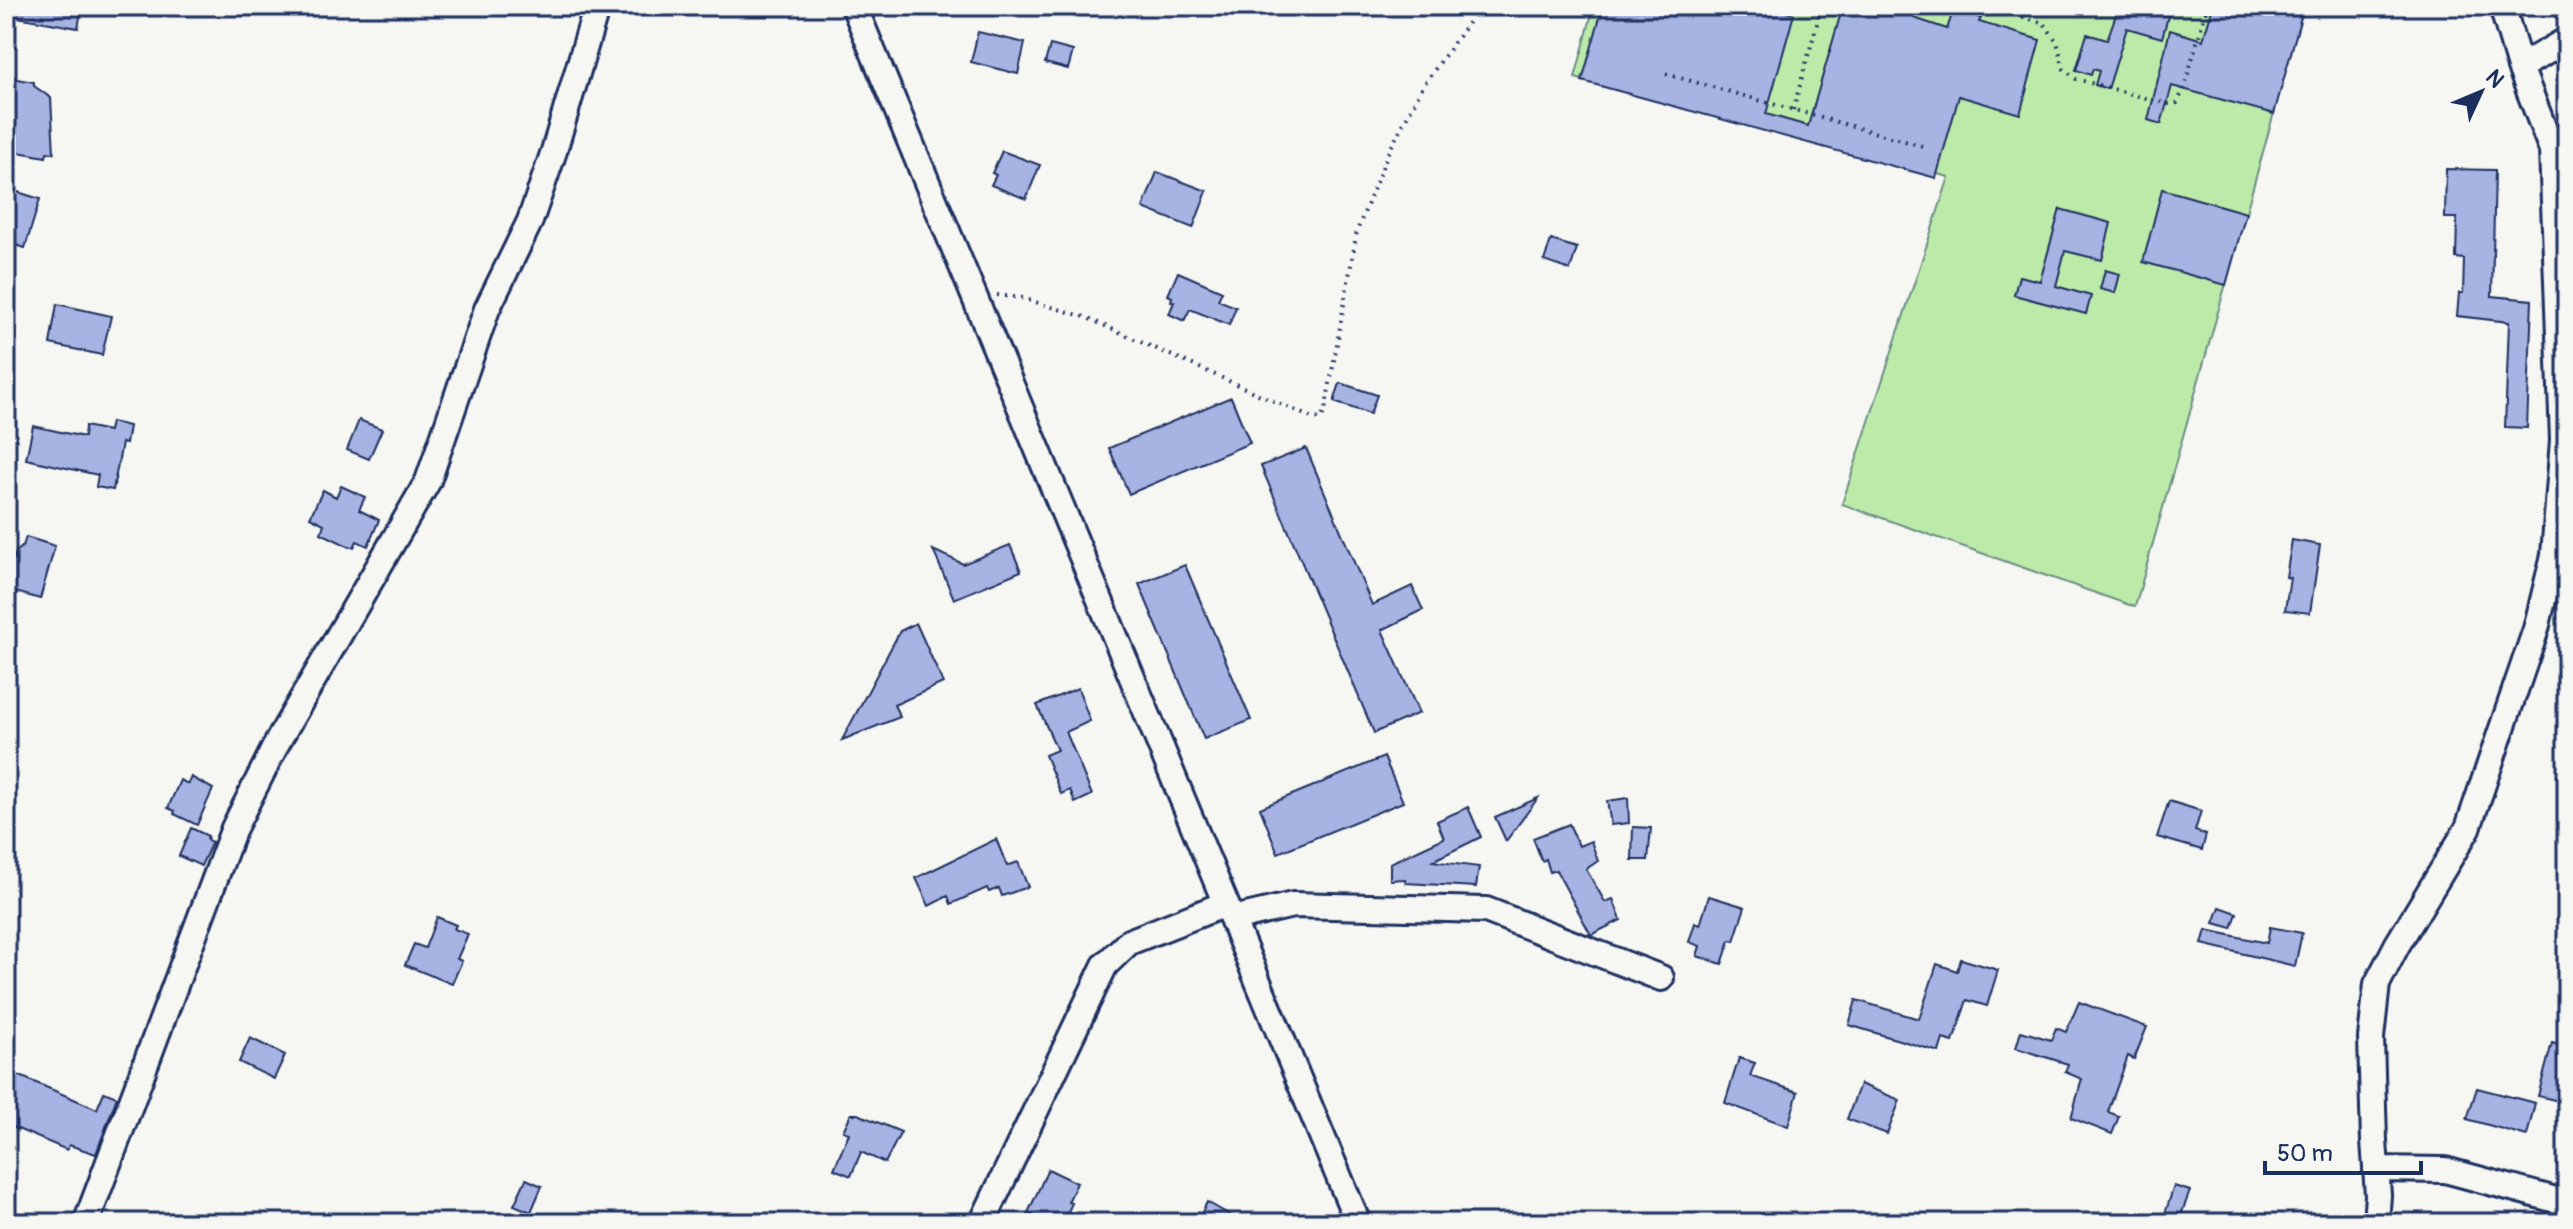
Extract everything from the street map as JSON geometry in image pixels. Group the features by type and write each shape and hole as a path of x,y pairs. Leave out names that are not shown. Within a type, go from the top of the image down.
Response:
{"street":[{"path":"86,1223 234,828 279,739 428,481 487,309 530,221 540,193 597,6"},
{"path":"854,6 1358,1223"},
{"path":"2376,1223 2378,1195 2371,1038 2377,984 2468,828 2536,629 2554,555 2563,440 2552,150 2520,67 2502,6"},
{"path":"2520,67 2567,40"},
{"path":"982,1223 1105,965 1129,942 1229,912 1293,905 1486,910 1661,978"},
{"path":"2376,1169 2445,1170 2567,1203"}],"path":[{"path":"974,293 1022,298 1085,317 1312,418 1321,419 1362,218 1387,155 1423,86 1480,6"},
{"path":"1793,110 1822,6"},
{"path":"1984,6 2044,23 2057,42 2064,69 2076,79 2168,104 2177,103 2184,89 2207,6"},
{"path":"1666,74 1926,147"}],"green space":[{"path":"1594,6 2304,6 2135,607 1842,504 1949,177 1575,78"}],"building":[{"path":"6,6 82,6 78,28 6,15"},
{"path":"1603,6 1765,6 1794,14 1766,114 1808,126 1843,6 1918,6 1914,18 1947,29 1954,9 1981,18 1979,22 2040,40 2020,114 1959,96 1936,178 1582,81"},
{"path":"2119,6 2171,6 2162,38 2127,28 2108,89 2095,85 2099,71 2093,69 2091,75 2076,70 2087,34 2107,40"},
{"path":"2213,6 2304,6 2274,114 2172,86 2161,124 2148,120 2170,30 2203,40"},
{"path":"978,32 1025,43 1018,74 971,62"},
{"path":"1050,45 1073,51 1068,69 1045,63"},
{"path":"6,77 34,82 34,86 51,98 54,153 47,152 46,157 6,150"},
{"path":"1002,151 1040,165 1026,199 991,185 996,175 992,173"},
{"path":"2446,169 2495,170 2492,296 2532,300 2527,428 2505,427 2509,322 2457,316 2459,293 2463,293 2464,259 2456,258 2457,218 2445,218"},
{"path":"1157,172 1207,191 1193,228 1143,208"},
{"path":"8,189 40,199 25,248 6,242"},
{"path":"2162,189 2246,213 2226,285 2143,262"},
{"path":"2060,209 2111,223 2102,260 2065,251 2056,286 2091,296 2086,314 2014,295 2019,276 2040,281"},
{"path":"1551,240 1577,248 1570,270 1544,261"},
{"path":"2105,270 2120,274 2115,293 2100,289"},
{"path":"1178,272 1222,291 1218,300 1236,307 1229,325 1190,309 1184,321 1169,314 1174,302 1168,295"},
{"path":"57,304 111,316 102,355 50,344"},
{"path":"1340,383 1377,395 1370,414 1334,402"},
{"path":"1231,397 1250,443 1129,494 1109,448"},
{"path":"359,420 382,429 369,459 347,450"},
{"path":"111,422 129,426 126,444 122,443 113,490 96,487 98,475 26,459 33,426 84,437 85,426 109,431"},
{"path":"1306,448 1372,605 1412,586 1423,610 1382,630 1419,713 1374,733 1261,466"},
{"path":"341,486 365,497 359,510 379,520 368,546 357,541 354,547 350,547 321,533 324,524 310,517 323,490 336,497"},
{"path":"26,537 55,546 40,599 12,591 6,583 16,552 23,546"},
{"path":"2292,540 2320,545 2310,613 2285,610"},
{"path":"1010,545 1021,571 954,599 933,550 963,564"},
{"path":"1185,565 1251,720 1204,739 1139,584"},
{"path":"916,623 943,683 894,705 900,717 842,740 900,631"},
{"path":"1078,688 1090,721 1066,732 1092,795 1075,803 1070,790 1061,794 1045,755 1057,750 1037,705"},
{"path":"1384,757 1403,802 1278,853 1260,808"},
{"path":"191,777 213,789 197,825 168,808 180,780 188,784"},
{"path":"1538,798 1506,841 1495,817"},
{"path":"1628,798 1629,823 1611,825 1607,801"},
{"path":"2169,801 2201,811 2195,831 2206,835 2202,850 2157,837"},
{"path":"1468,807 1481,837 1432,861 1479,867 1476,887 1390,880 1390,863 1444,838 1437,821"},
{"path":"1569,824 1579,846 1591,841 1598,861 1586,869 1605,902 1613,899 1621,920 1591,935 1556,870 1550,872 1546,859 1542,861 1533,838"},
{"path":"1633,827 1651,828 1648,860 1632,860"},
{"path":"191,828 208,836 207,840 212,842 201,866 179,856"},
{"path":"996,839 1007,866 1018,862 1028,887 1002,896 999,888 989,892 987,888 951,904 948,896 929,906 916,878"},
{"path":"1709,896 1745,907 1734,941 1730,940 1722,964 1697,956 1700,946 1689,942 1695,923 1700,925"},
{"path":"2220,907 2237,913 2232,928 2214,923"},
{"path":"437,917 468,934 457,959 462,961 452,984 405,965 414,944 425,948"},
{"path":"2270,927 2302,933 2295,966 2202,944 2206,930 2267,943"},
{"path":"1961,959 1998,970 1987,1006 1967,1000 1953,1042 1943,1039 1939,1052 1849,1025 1856,1000 1919,1019 1937,964 1957,971"},
{"path":"2079,1002 2147,1027 2134,1059 2128,1056 2108,1112 2119,1116 2112,1134 2071,1118 2082,1079 2065,1072 2068,1064 2016,1048 2021,1031 2051,1040 2056,1028 2066,1032"},
{"path":"250,1038 285,1055 274,1079 239,1062"},
{"path":"2552,1043 2567,1047 2567,1103 2538,1096"},
{"path":"1739,1058 1755,1063 1750,1076 1798,1092 1788,1126 1725,1103"},
{"path":"6,1070 97,1109 104,1092 117,1097 96,1154 69,1145 67,1150 6,1124"},
{"path":"1860,1084 1900,1100 1887,1134 1847,1119"},
{"path":"2477,1088 2535,1103 2527,1136 2467,1119"},
{"path":"851,1114 901,1132 885,1163 861,1152 851,1176 834,1169 849,1133 843,1131"},
{"path":"1048,1169 1077,1183 1063,1223 1047,1223 1028,1213"},
{"path":"526,1179 542,1186 531,1212 514,1205"},
{"path":"2174,1186 2190,1191 2178,1223 2162,1223"},
{"path":"1207,1202 1244,1223 1197,1223"}]}
